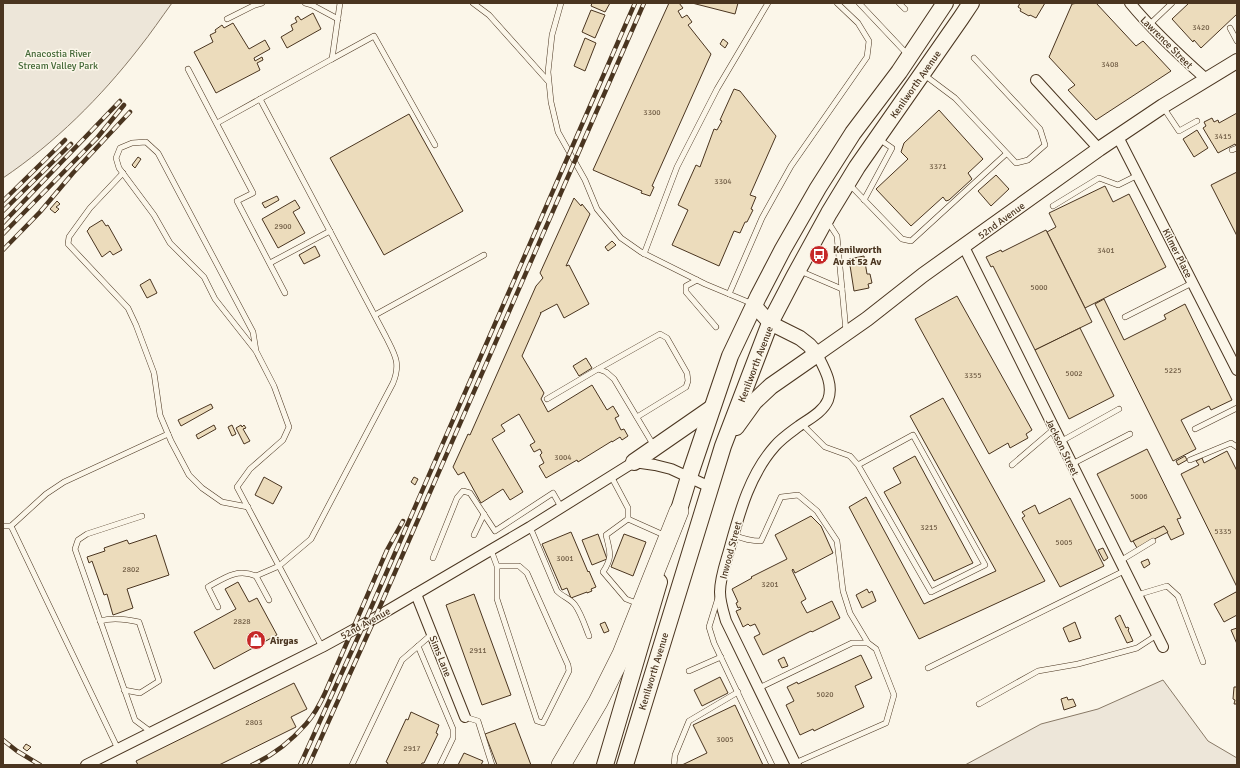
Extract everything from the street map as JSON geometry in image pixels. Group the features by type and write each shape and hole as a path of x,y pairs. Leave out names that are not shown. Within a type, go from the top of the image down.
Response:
{"highway":[{"path":"561,765 605,688 622,654 679,511"}],"main road":[{"name":"Kenilworth Avenue","path":"605,765 689,477 730,356 783,249 818,188 853,133 909,56 945,3"},
{"name":"Kenilworth Avenue","path":"625,765 722,446 770,324 826,219 848,182 971,3"},
{"path":"722,446 754,402 771,386 817,354"},
{"path":"634,462 712,408"}],"street":[{"name":"Lawrence Street","path":"1130,3 1149,25 1182,58 1206,79"},
{"name":"52nd Avenue","path":"817,354 867,319 923,275 1099,149 1163,106 1237,61"},
{"path":"1036,80 1099,149"},
{"name":"Kilmer Place","path":"1118,137 1237,370"},
{"name":"Jackson Street","path":"964,247 1163,647"},
{"path":"754,305 770,324 800,338 817,354"},
{"name":"Inwood Street","path":"795,764 726,621 721,606 720,591 723,571 742,507 752,482 763,461 776,445 825,406 828,399 830,390 828,380 817,354"},
{"name":"52nd Avenue","path":"86,765 322,647 375,618 530,527 634,462"},
{"path":"634,462 670,469 710,487"},
{"name":"Sims Lane","path":"416,594 465,717"}],"lane":[{"path":"227,19 262,3"},
{"path":"305,3 312,5 338,19"},
{"path":"332,59 340,3"},
{"path":"473,3 489,15 549,81"},
{"path":"561,3 552,35 548,72 551,102 558,132 585,180 596,209 621,238 644,254 697,280 754,305"},
{"path":"644,254 677,167 717,89 768,3"},
{"path":"729,294 762,218 791,166 867,57 868,41 858,23 837,3"},
{"path":"859,3 909,56"},
{"path":"899,3 905,9"},
{"path":"1149,25 1172,3"},
{"path":"1230,28 1237,41"},
{"path":"217,123 374,36 435,144"},
{"path":"922,74 955,98 1016,163 1028,160 1045,145 1040,129 974,58"},
{"path":"188,69 253,193 237,201 285,293"},
{"path":"218,607 208,587 232,574 250,574 256,576 279,566 311,539 397,374 397,364 394,353 260,99"},
{"path":"1163,106 1179,131 1197,121"},
{"path":"864,200 892,148 877,138"},
{"path":"256,350 253,332 158,153 146,142 132,143 120,148 116,158 119,168 154,215 170,243 204,277 215,299 256,350 274,386 289,427 283,440 250,468 237,487 322,647"},
{"path":"848,182 902,239 911,241 1006,154"},
{"path":"123,173 90,208 69,238 68,244 128,308 154,373 160,415 189,475 202,488 222,502 248,508"},
{"path":"1053,206 1099,178 1118,185 1138,175"},
{"path":"826,219 837,236 846,334"},
{"path":"270,263 330,230"},
{"path":"374,315 484,255"},
{"path":"798,270 842,289"},
{"path":"697,280 686,286 686,292 716,327"},
{"path":"1125,317 1192,283"},
{"path":"547,399 660,334 667,338 687,373 688,381 686,387 637,417"},
{"path":"598,369 606,372 614,379 655,447"},
{"path":"1195,429 1237,408"},
{"path":"1060,442 1119,409"},
{"path":"802,424 825,447 850,456 858,465 931,592 985,565 913,435 858,465"},
{"path":"1012,465 1054,429"},
{"path":"3,526 11,526 46,494 64,482 168,434"},
{"path":"1072,464 1130,434"},
{"path":"1190,460 1231,443 1237,447"},
{"path":"611,476 628,508 628,520"},
{"path":"433,558 457,498 463,491 470,493 495,531 552,493 562,507"},
{"path":"734,534 744,539 761,541 781,497 798,496 817,511 837,541 843,591 850,613 868,643 876,649 894,695 886,723 795,764"},
{"path":"474,534 484,514"},
{"path":"142,516 86,534 78,540 75,549 135,720 151,732"},
{"path":"628,520 669,537"},
{"path":"628,520 606,535 611,557 603,572 626,599 642,605"},
{"path":"11,526 118,749"},
{"path":"530,527 558,591 562,596 570,600 575,605 589,636"},
{"path":"1120,561 1153,541"},
{"path":"491,550 497,566 497,599 537,721 543,722 569,671 568,665 527,573 518,566 497,566"},
{"path":"928,668 1124,571"},
{"path":"256,576 269,600"},
{"path":"1137,595 1168,586 1178,596 1203,662"},
{"path":"720,591 709,627 714,643 772,765"},
{"path":"100,621 108,618 139,622 159,681 140,693 124,690"},
{"path":"352,765 402,660 432,634"},
{"path":"979,704 1038,671 1078,664 1137,648 1157,635"},
{"path":"759,688 852,643 868,643"},
{"path":"418,646 453,729 453,738 440,765"},
{"path":"689,672 721,657"},
{"path":"674,765 675,755 690,720 738,692"},
{"path":"465,717 478,720 492,765"}],"green space":[{"name":"Anacostia River Stream Valley Park","path":"3,3 172,3 148,37 93,101 41,150 3,178"},
{"path":"1163,680 1208,741 1237,758 1237,765 965,765 1041,724 1098,709"}],"building":[{"path":"592,3 610,3 605,12 591,6"},
{"path":"669,3 679,3 683,8 678,11 682,18 687,15 692,22 688,25 711,54 652,186 654,187 650,196 641,193 642,191 593,170"},
{"path":"692,3 738,3 735,14"},
{"path":"1020,3 1045,3 1036,18 1020,11 1021,9 1018,7"},
{"path":"1096,3 1136,46 1143,41 1171,71 1096,120 1068,90 1075,85 1049,57 1072,4"},
{"path":"1189,3 1237,3 1237,14 1201,48 1194,40 1193,42 1172,19"},
{"path":"591,10 605,15 595,38 582,32"},
{"path":"313,13 321,29 287,48 281,37 293,30 291,25 297,22 295,18 298,16 301,20"},
{"path":"233,23 249,49 265,40 270,49 254,58 255,61 262,57 263,60 257,63 260,70 216,93 194,52 213,42 210,35 216,32 215,30 222,25 224,28"},
{"path":"585,38 596,43 585,71 574,66"},
{"path":"723,39 728,43 725,48 720,44"},
{"path":"734,89 740,91 776,136 750,195 756,197 751,209 753,210 740,233 734,231 719,266 672,245 688,210 678,205 696,165 700,167 714,129 717,130 722,121 720,120"},
{"path":"939,110 983,159 968,173 972,179 949,200 946,201 943,197 911,226 876,189 908,159 901,152 904,143"},
{"path":"1237,113 1237,147 1235,144 1218,153 1203,128 1206,126 1204,122 1212,118 1214,122 1218,120 1219,123"},
{"path":"409,114 463,211 384,255 330,158"},
{"path":"1197,130 1208,148 1194,157 1183,139"},
{"path":"138,157 141,159 135,168 132,165"},
{"path":"1237,172 1237,236 1211,185"},
{"path":"996,175 1009,189 991,206 978,191"},
{"path":"1105,186 1113,202 1129,194 1166,267 1085,308 1047,232 1056,227 1049,213"},
{"path":"277,196 279,200 265,208 262,203"},
{"path":"574,198 581,206 582,204 590,214 566,266 569,265 589,304 564,318 557,304 540,313 522,356 544,393 541,399 548,412 592,385 607,410 613,406 619,416 615,418 621,430 624,429 628,436 622,440 620,437 612,441 578,462 577,460 546,478 539,466 544,463 540,455 542,453 540,449 534,452 530,445 535,442 519,414 501,425 505,431 492,439 523,492 510,500 503,489 481,503 464,472 458,475 453,467 468,434 470,435 536,286 543,278 540,273"},
{"path":"295,200 300,208 293,212 305,233 278,248 262,219"},
{"path":"57,201 60,204 56,207 59,209 55,213 50,209"},
{"path":"102,220 106,226 108,225 122,250 113,255 110,251 102,257 87,231 89,228"},
{"path":"1046,230 1092,322 1035,350 993,266 991,267 986,257 1001,250 1002,252"},
{"path":"612,241 616,245 608,251 605,247"},
{"path":"315,246 320,256 304,264 299,255"},
{"path":"864,256 867,274 870,274 872,283 868,284 869,288 854,291 849,259"},
{"path":"150,279 157,293 147,298 140,285"},
{"path":"957,296 1032,430 1026,434 1028,438 1010,448 1008,443 989,454 915,319"},
{"path":"1104,299 1124,340 1166,319 1164,315 1185,304 1232,400 1211,410 1209,406 1181,420 1196,449 1173,461 1095,304"},
{"path":"1080,328 1114,396 1069,419 1035,350"},
{"path":"586,358 592,368 579,376 573,366"},
{"path":"943,398 1045,581 919,639 849,507 866,497 924,604 996,571 910,416"},
{"path":"211,404 213,408 181,426 178,420"},
{"path":"214,425 216,429 198,439 196,435"},
{"path":"232,425 236,434 232,436 228,427"},
{"path":"241,425 242,427 244,425 246,428 243,429 250,441 244,444 236,428"},
{"path":"1147,449 1181,518 1177,519 1184,534 1171,540 1164,526 1131,542 1097,474"},
{"path":"1227,451 1237,471 1237,587 1181,474 1199,465 1196,461 1202,458 1204,463"},
{"path":"915,456 973,563 934,581 884,492 901,483 893,468"},
{"path":"1185,456 1187,460 1178,465 1176,461"},
{"path":"264,477 282,487 273,504 255,495"},
{"path":"414,477 418,479 415,485 411,482"},
{"path":"1070,498 1104,566 1060,587 1022,518 1025,516 1022,512 1035,505 1039,514"},
{"path":"811,516 821,526 833,553 795,573 793,569 792,570 806,599 801,602 807,613 832,601 840,618 763,655 754,637 760,634 755,624 750,626 748,624 743,627 736,611 741,609 740,607 738,608 736,603 738,602 732,589 752,578 751,577 787,559 775,535"},
{"path":"1164,526 1168,532 1137,548 1133,541"},
{"path":"571,532 596,587 591,589 592,591 571,598 567,588 562,590 542,544"},
{"path":"598,534 607,559 592,565 582,540"},
{"path":"624,534 646,542 633,576 611,567"},
{"path":"156,535 169,575 127,589 133,608 113,615 107,594 104,595 92,561 89,563 87,557 105,551 104,548 127,540 129,544"},
{"path":"1103,548 1108,558 1104,561 1098,550"},
{"path":"1148,559 1150,564 1144,568 1141,562"},
{"path":"238,582 249,602 257,598 277,635 214,669 194,632 236,609 225,589"},
{"path":"867,589 869,593 872,591 876,601 862,608 856,595"},
{"path":"1236,592 1237,615 1224,622 1214,604"},
{"path":"474,594 511,695 482,705 446,605"},
{"path":"1120,615 1126,628 1128,627 1129,629 1128,630 1133,641 1127,643 1115,618"},
{"path":"605,622 609,631 604,633 600,624"},
{"path":"1075,622 1081,638 1069,642 1063,628"},
{"path":"1237,628 1237,644 1231,630"},
{"path":"861,655 872,678 855,686 864,707 814,731 813,729 800,735 786,705 794,701 787,687 797,682 798,684"},
{"path":"784,657 788,666 782,668 778,660"},
{"path":"720,677 728,693 702,706 694,690"},
{"path":"294,683 307,709 291,717 296,727 219,765 138,765 136,761"},
{"path":"1234,687 1237,687 1237,704 1234,704 1235,700 1233,699"},
{"path":"1067,697 1068,700 1073,699 1076,706 1064,710 1061,699"},
{"path":"735,705 763,765 682,765 707,753 693,725"},
{"path":"411,712 439,725 436,733 438,734 424,763 421,765 387,765 388,763 386,762 406,719 408,720"},
{"path":"515,723 531,765 497,765 485,734"},
{"path":"26,744 31,747 27,751 23,748"},
{"path":"464,753 483,761 481,765 458,765"}],"railway":[{"path":"300,765 364,624 635,3"},
{"path":"309,765 375,618 644,3"},
{"path":"3,223 120,101"},
{"path":"3,234 97,138 124,105"},
{"path":"3,250 40,212 73,173 130,112"},
{"path":"3,201 65,140"},
{"path":"3,211 71,144"},
{"path":"252,765 274,753 288,742 306,724 317,709 387,550 403,521"},
{"path":"3,740 17,751 40,765"}],"place":[{"name":"Kenilworth Av at 52 Av","path":"819,255"},
{"name":"Airgas","path":"256,640"}]}
